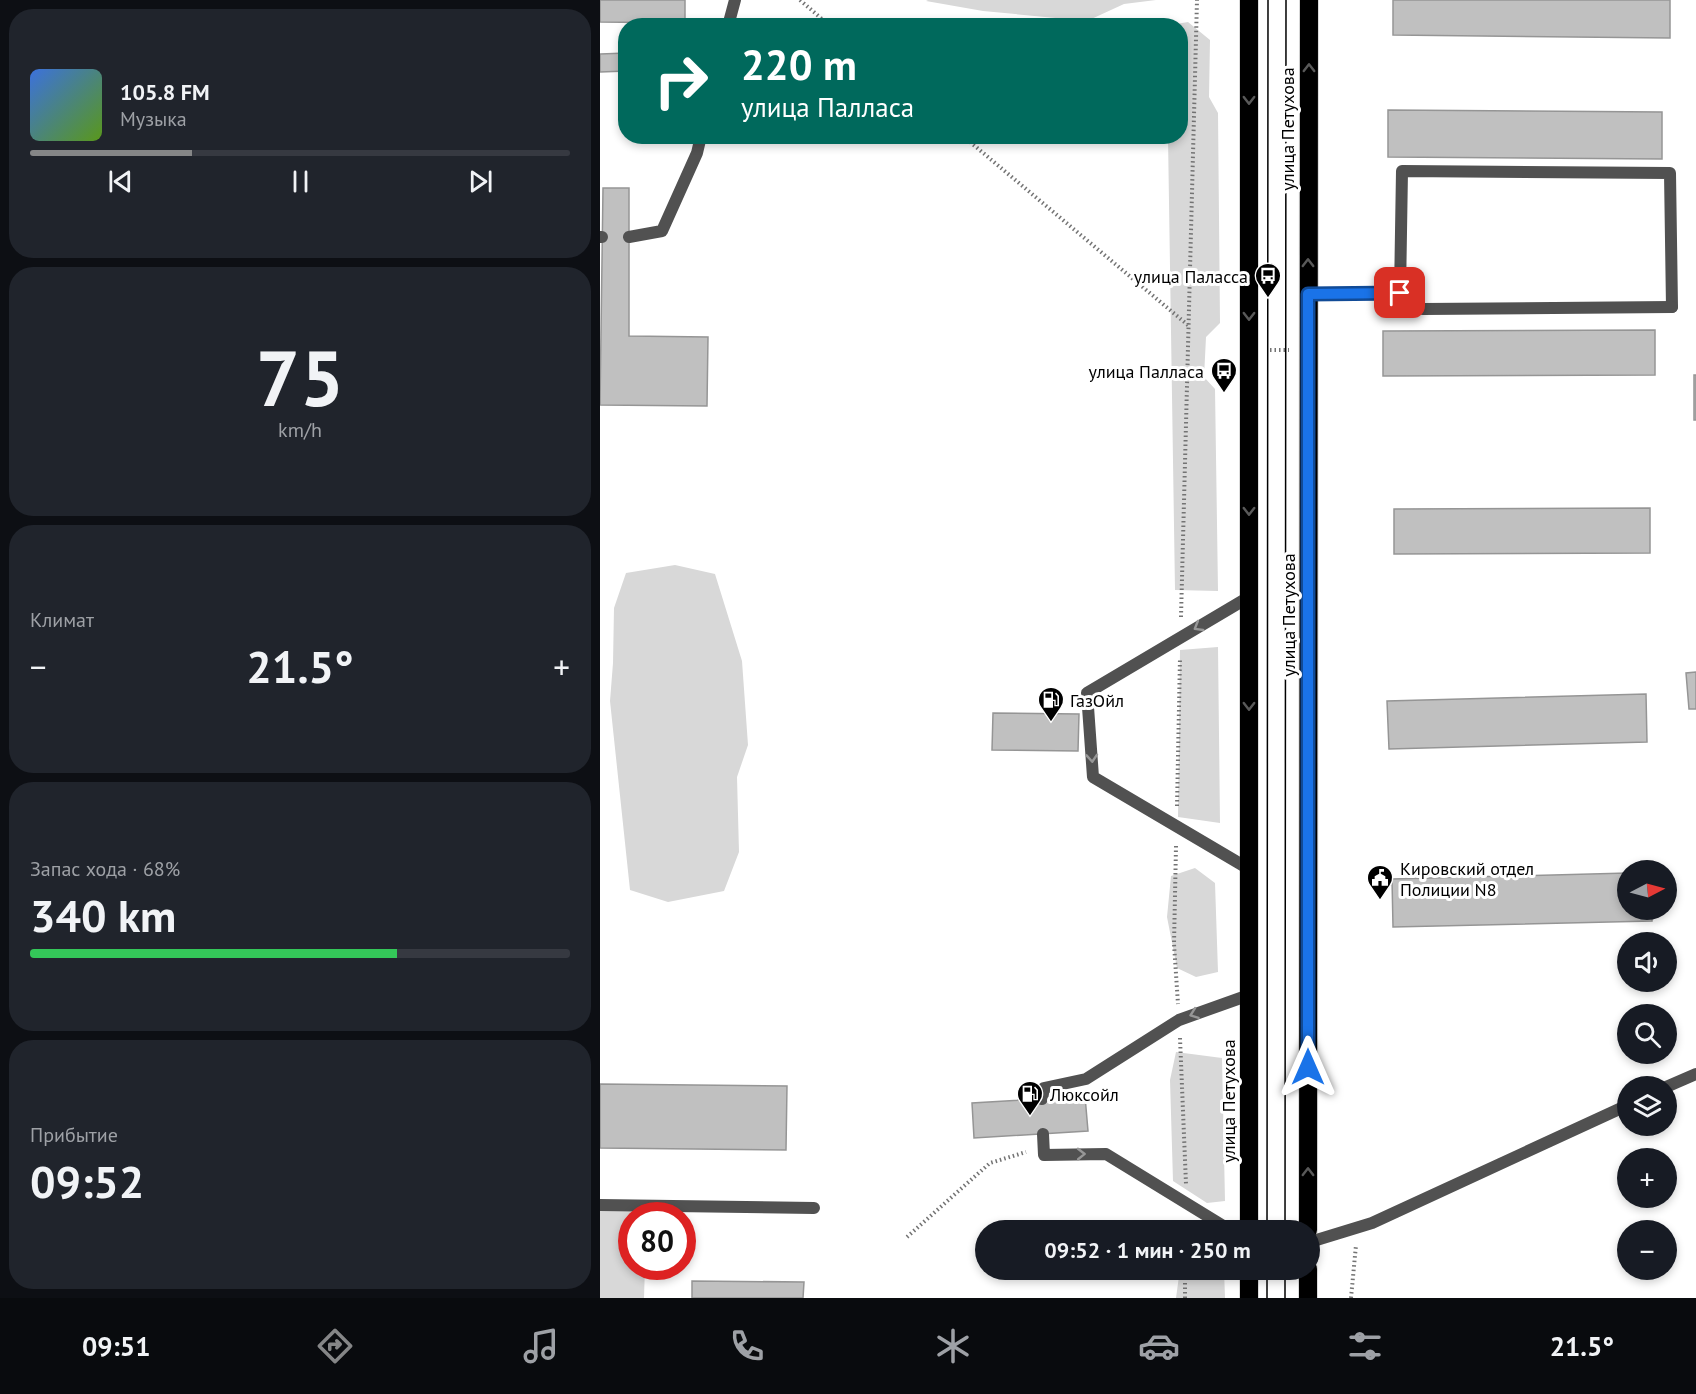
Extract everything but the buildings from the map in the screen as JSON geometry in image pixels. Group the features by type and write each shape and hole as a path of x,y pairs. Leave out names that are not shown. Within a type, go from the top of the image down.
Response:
{"highway":[{"name":"улица Петухова","path":"1249,0 1249,1220"},
{"name":"улица Петухова","path":"1308,0 1308,1220"},
{"path":"1249,1280 1249,1298"},
{"path":"1308,1280 1308,1298"}],"street":[{"path":"730,18 735,0"},
{"path":"629,237 662,231 699,144"},
{"path":"1308,294 1400,293 1423,309 1672,307 1670,173 1401,171 1400,293"},
{"path":"1249,597 1087,693 1093,777 1249,869"},
{"path":"1042,1099 1044,1088 1086,1079 1179,1020 1249,995"},
{"path":"1677,1082 1696,1074"},
{"path":"1320,1239 1372,1223 1617,1110"},
{"path":"1043,1134 1044,1155 1106,1154 1214,1220"},
{"path":"600,1205 814,1208"}],"path":[{"path":"800,0 821,18"},
{"path":"973,144 1189,326"},
{"path":"1249,350 1309,350"},
{"path":"907,1237 990,1163 1044,1147"},
{"path":"1351,1298 1358,1227"},
{"path":"1185,1280 1185,1298"}],"shaded area":[{"path":"1156,0 1124,4 1094,18 1056,18 983,11 926,1"},
{"path":"1188,22 1210,40 1209,97 1218,113 1220,323 1206,337 1204,377 1215,389 1218,591 1175,590 1168,144 1188,144"},
{"path":"675,565 715,574 742,661 748,745 737,777 739,852 724,891 668,902 630,890 610,701 614,608 626,573"},
{"path":"1218,647 1220,823 1178,817 1180,650"},
{"path":"1195,868 1215,883 1218,972 1196,977 1177,968 1167,917 1171,876"},
{"path":"1176,1052 1222,1058 1225,1201 1207,1203 1173,1181 1170,1080"},
{"path":"600,1205 618,1205 618,1280 645,1280 644,1298 600,1298"},
{"path":"1178,1280 1224,1280 1225,1298 1176,1298"}],"tram line":[{"path":"1267,1220 1268,0"},
{"path":"1285,1220 1286,0"},
{"path":"1267,1280 1267,1298"},
{"path":"1285,1280 1285,1298"}],"place":[{"name":"улица Паласса","path":"1268,299"},
{"name":"улица Палласа","path":"1224,394"},
{"name":"ГазОйл","path":"1051,723"},
{"name":"Кировский отдел Полиции N8","path":"1380,901"},
{"name":"Люксойл","path":"1030,1117"}],"route":[{"path":"1308,1067 1308,294 1400,293"}]}
